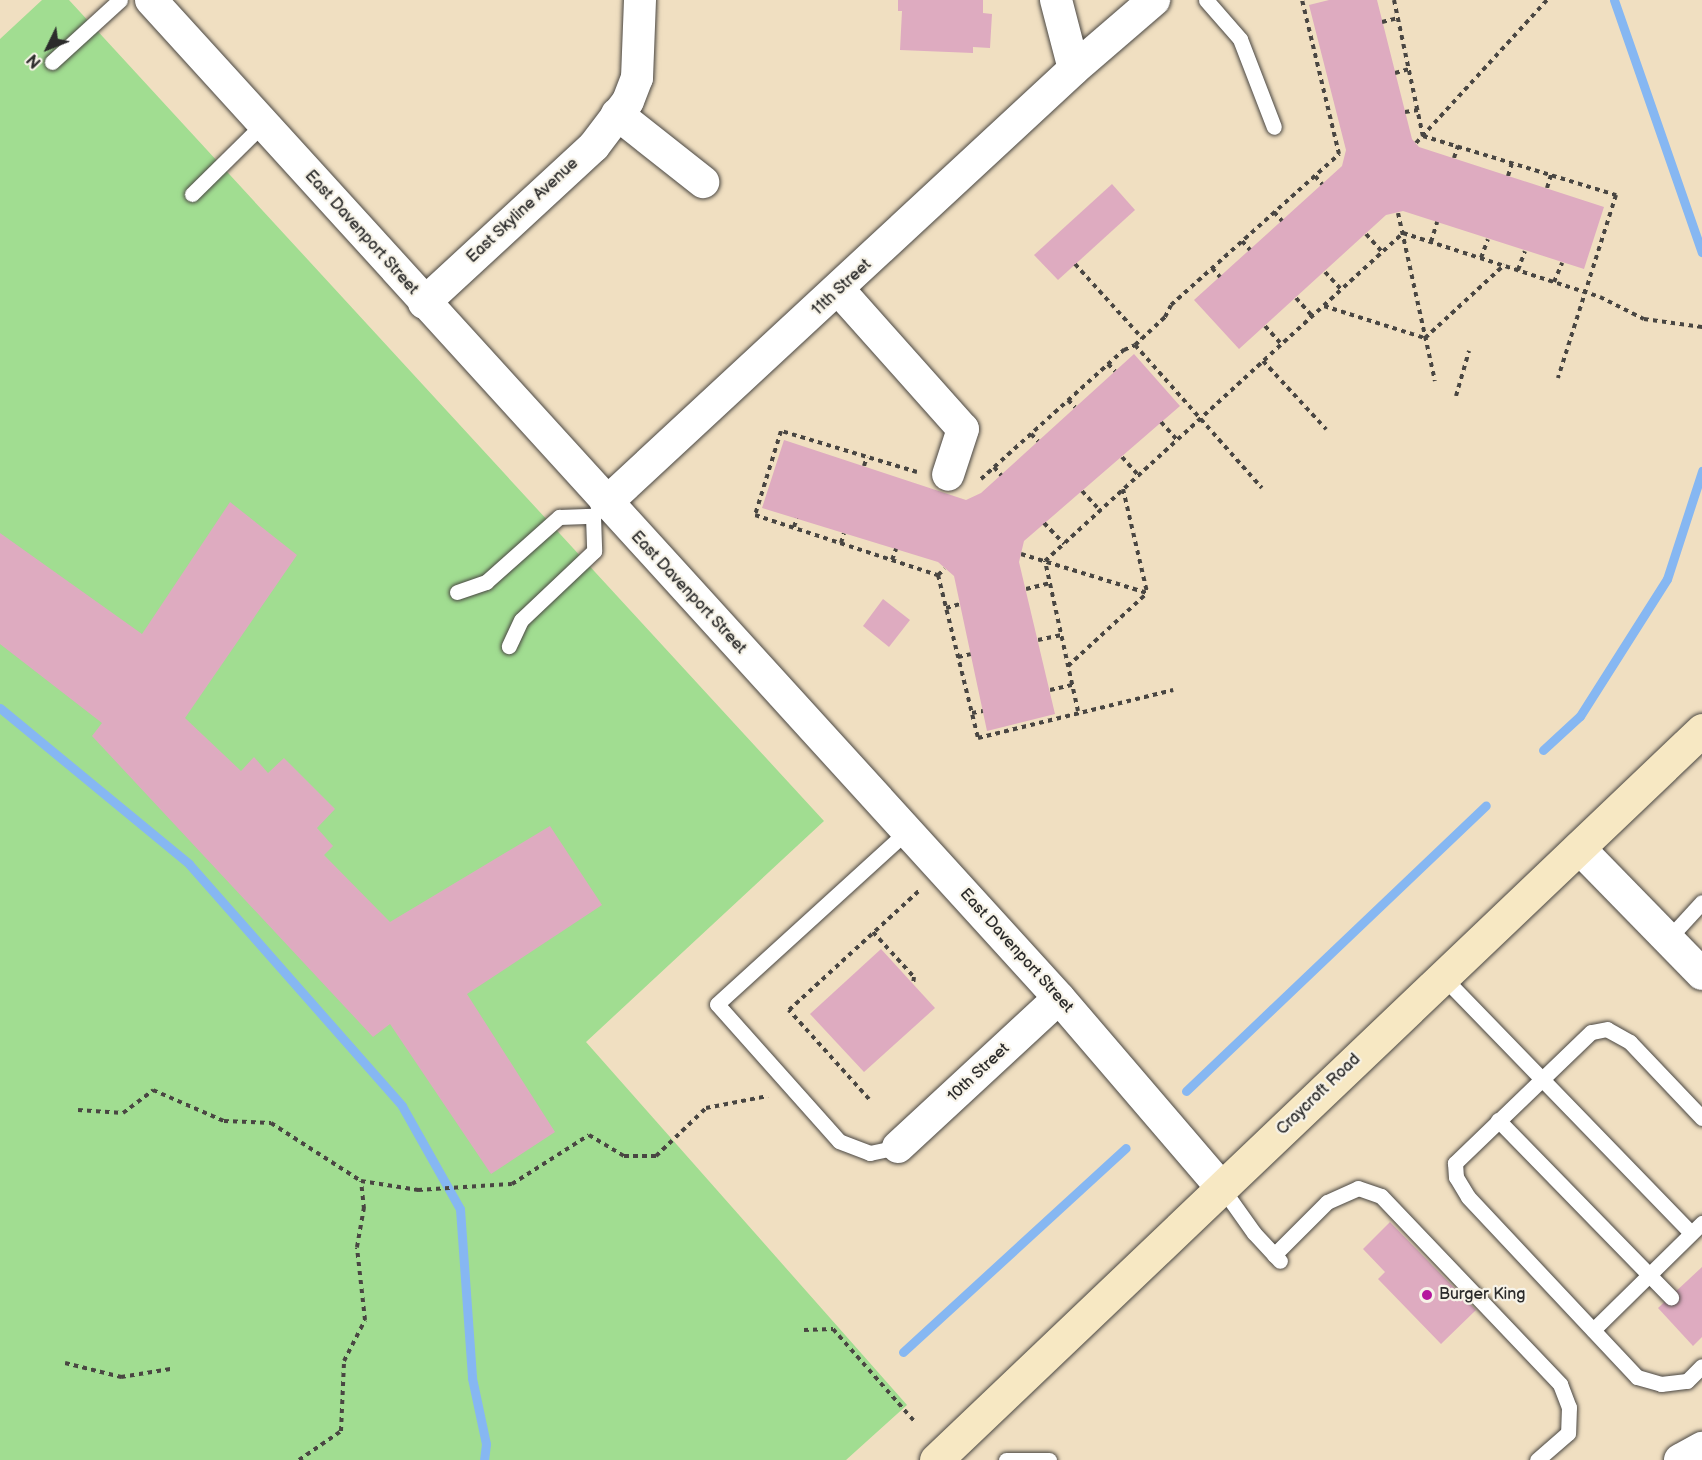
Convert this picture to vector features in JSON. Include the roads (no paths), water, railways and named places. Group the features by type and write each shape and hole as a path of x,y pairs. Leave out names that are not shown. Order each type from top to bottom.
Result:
{"street":[{"name":"East Davenport Street","path":"151,0 424,303 599,509 907,831 1059,998 1222,1188"},
{"name":"East Skyline Avenue","path":"424,303 594,146 628,100 637,78 640,0"},
{"path":"1056,0 1074,69"},
{"name":"11th Street","path":"599,509 839,290 1074,69 1154,0"},
{"path":"617,114 703,182"},
{"path":"839,290 963,429 938,475"},
{"name":"Craycroft Road","path":"936,1460 1702,730"},
{"path":"1579,848 1702,974"},
{"name":"10th Street","path":"898,1147 1059,998"},
{"path":"1680,1460 1702,1448"}],"lane":[{"path":"52,62 120,0"},
{"path":"1206,0 1240,39 1274,128"},
{"path":"192,194 263,124"},
{"path":"457,592 486,582 559,517 599,509 594,551 521,620 509,646"},
{"path":"898,1147 870,1153 839,1141 717,1004 907,831"},
{"path":"1668,939 1702,902"},
{"path":"1443,977 1697,1228 1593,1330"},
{"path":"1702,1118 1630,1042 1607,1029 1591,1032 1541,1076 1455,1163 1456,1177 1468,1197 1637,1377 1661,1384 1687,1381 1702,1366"},
{"path":"1498,1120 1671,1297"},
{"path":"1222,1188 1277,1258 1327,1202 1358,1188 1381,1196 1560,1384 1569,1407 1568,1433 1537,1460"},
{"path":"1006,1460 1049,1460"}],"waterway":[{"path":"1614,0 1702,252"},
{"path":"1543,750 1580,716 1667,579 1702,471"},
{"path":"0,708 189,864 402,1106 460,1209 472,1378 486,1444 484,1460"},
{"path":"1186,1091 1486,805"},
{"path":"903,1352 1126,1148"}],"place":[{"name":"Burger King","path":"1427,1295"}]}
